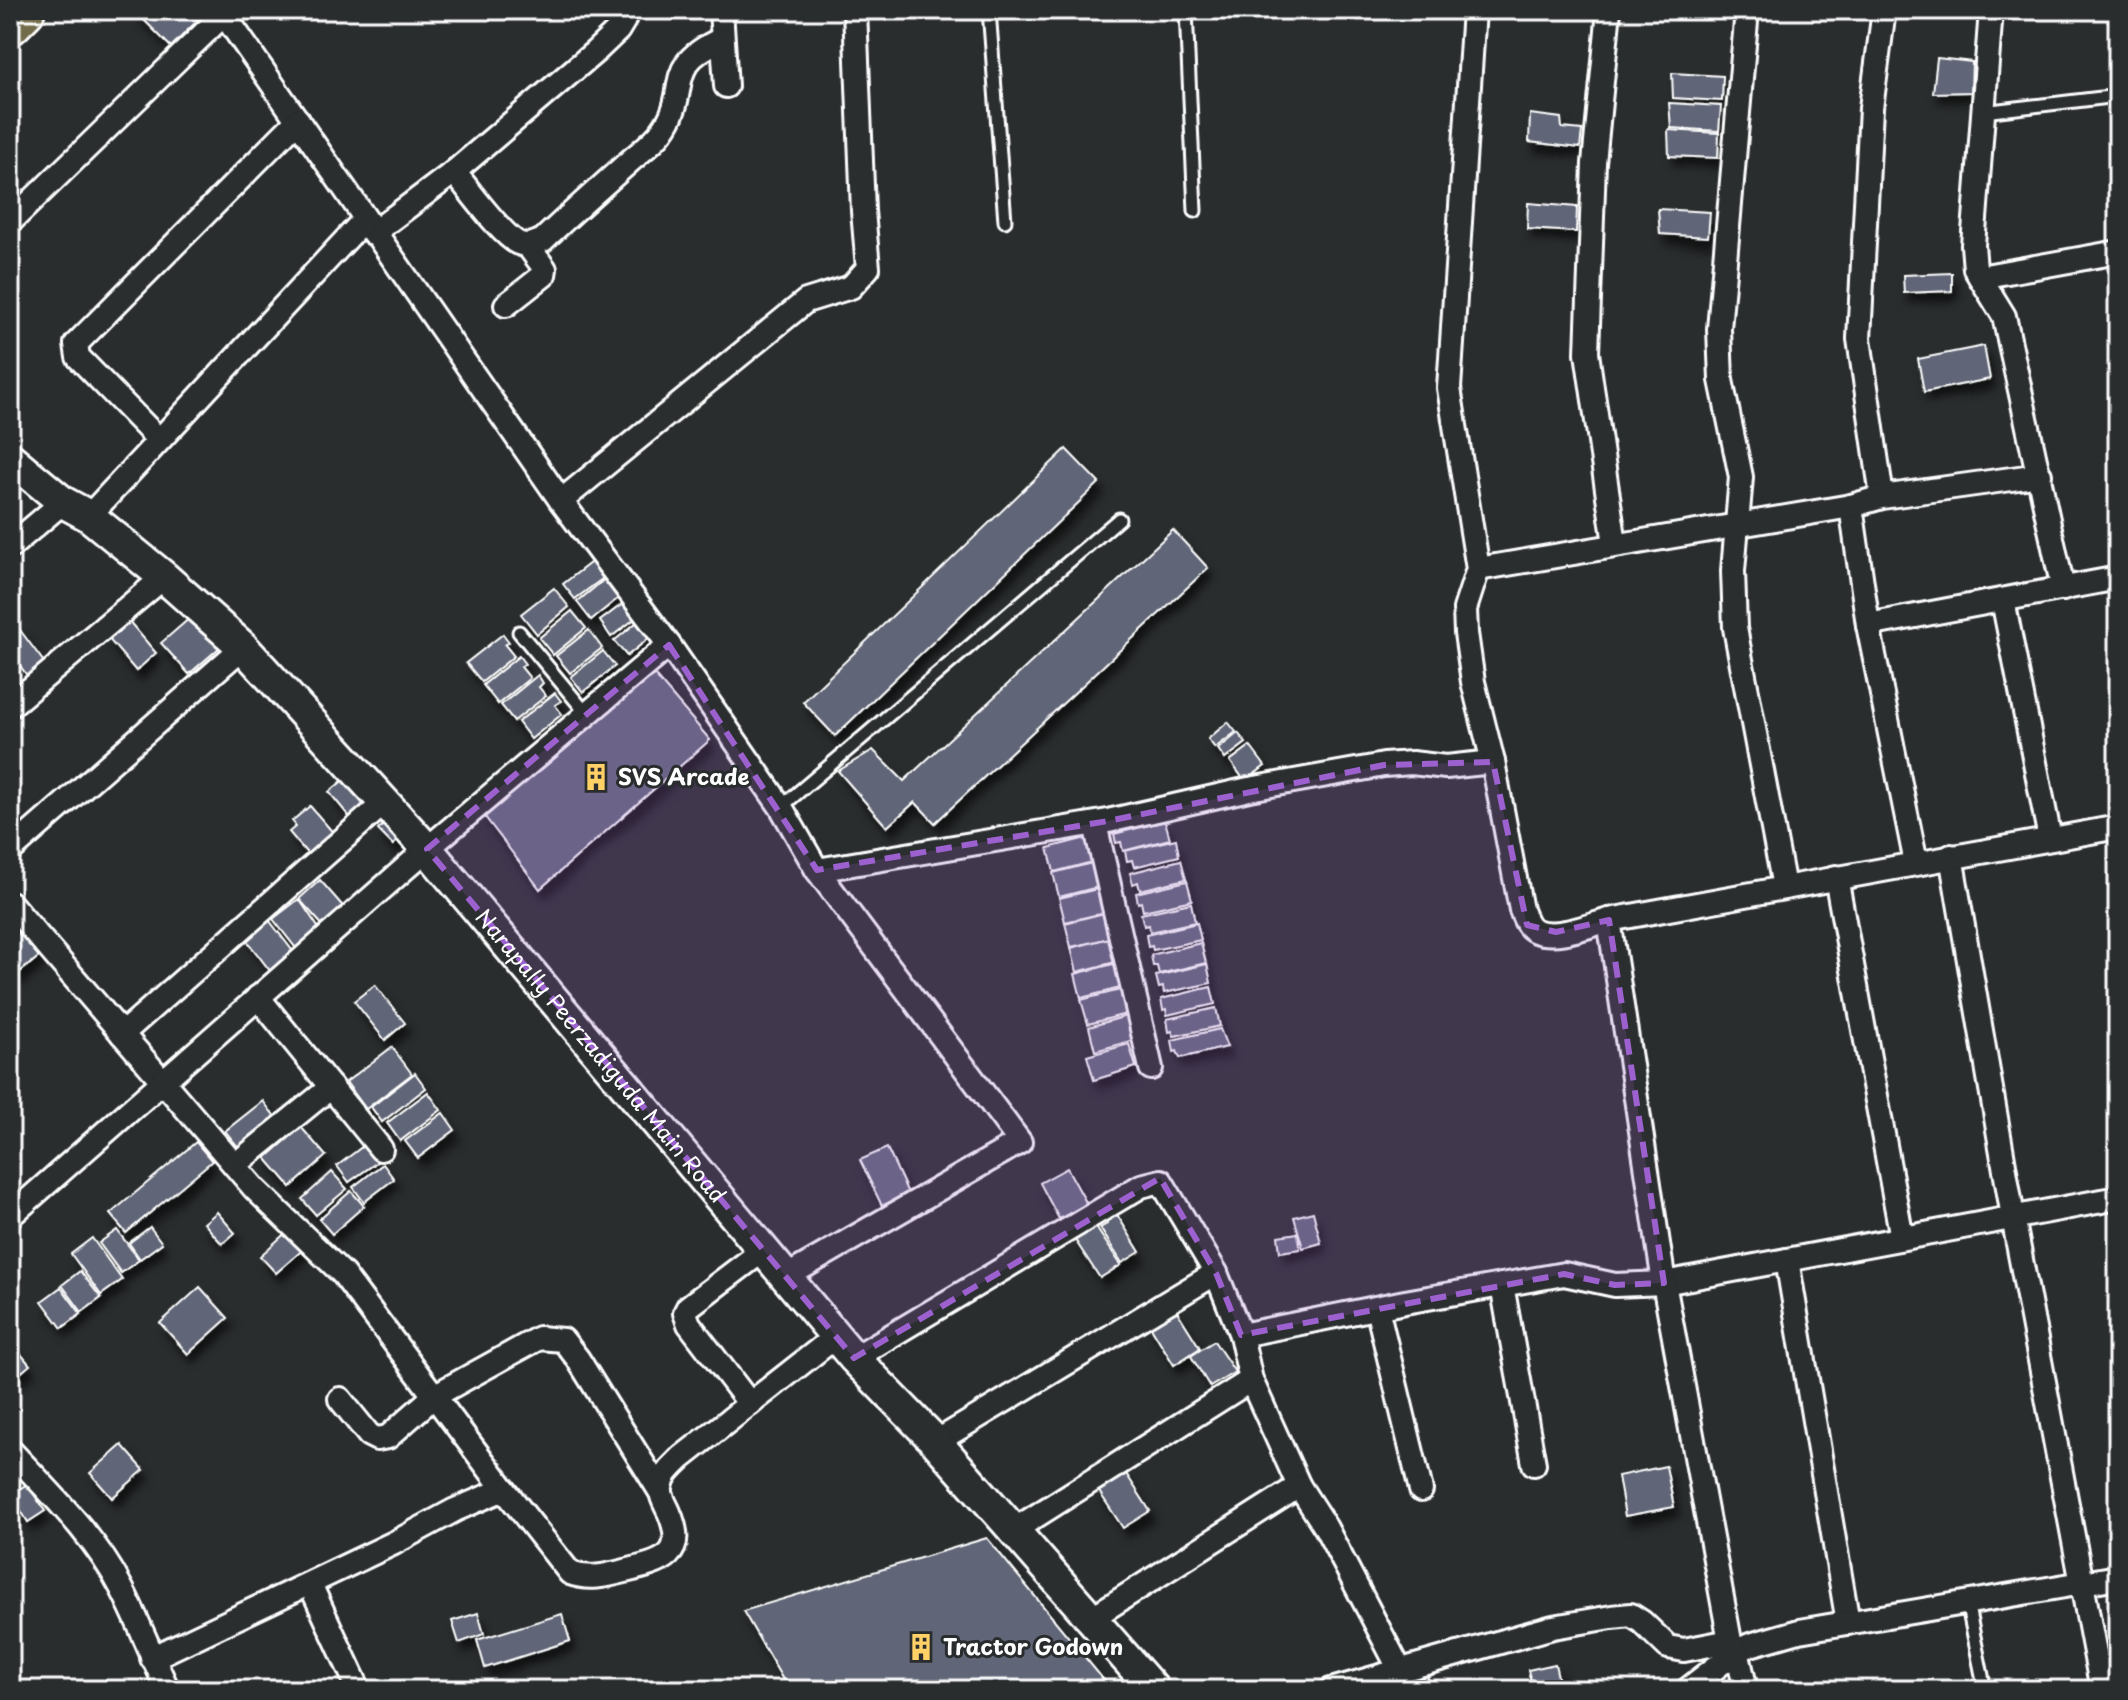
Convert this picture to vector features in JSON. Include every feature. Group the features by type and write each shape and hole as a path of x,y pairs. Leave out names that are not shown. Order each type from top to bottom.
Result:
{"highway":[{"path":"10,24 24,10"}],"street":[{"path":"10,547 76,509 159,440 369,226 454,172 618,30 624,20 622,10"},
{"path":"721,10 726,86"},
{"path":"561,501 806,301 851,287 868,268 855,10"},
{"path":"1474,10 1449,388 1478,569 1465,609 1473,682 1493,762 1521,910 1527,925 1536,931 1556,932 1836,877 2118,827"},
{"path":"1609,10 1594,163 1587,353 1615,544"},
{"path":"1747,10 1719,329 1721,380 1741,477 1733,571 1735,628 1784,887"},
{"path":"1882,497 1859,339 1871,108 1884,10"},
{"path":"1991,10 1973,245 1975,269 2004,316 2063,589"},
{"path":"10,222 222,12 561,501 669,645 781,807 817,870 1020,1142 784,1278"},
{"path":"454,172 517,243 528,246 543,240 662,132 678,95 679,76 684,65 700,48 722,39"},
{"path":"159,440 78,357 76,344 298,120"},
{"path":"506,305 544,275 545,269 528,246"},
{"path":"1980,277 2118,252"},
{"name":"Narapally Peerzadiguda Main Road","path":"10,458 164,577 243,647 427,849 845,1348 936,1442 1154,1690"},
{"path":"1478,569 1851,506 1882,497 2040,475"},
{"path":"1851,506 1868,625 1916,863"},
{"path":"10,706 164,577"},
{"path":"1868,625 2118,578"},
{"path":"2003,600 2050,839"},
{"path":"10,1216 427,849 669,645"},
{"path":"10,851 243,647"},
{"path":"817,870 1095,824 1249,789 1374,766 1412,763 1446,767 1493,762"},
{"path":"122,1034 384,803"},
{"path":"1095,824 1151,1068"},
{"path":"1951,856 2013,1217 2102,1690"},
{"path":"1836,877 1902,1238"},
{"path":"10,903 255,1189 343,1274 434,1396 504,1489 570,1573 585,1579 644,1567 667,1558 676,1546 676,1528 660,1491 563,1340 539,1338 434,1396 388,1437 377,1439 369,1435 340,1399"},
{"path":"1609,920 1664,1283 1733,1646 1746,1690"},
{"path":"258,997 381,1149"},
{"path":"235,1165 331,1087"},
{"path":"660,1491 665,1474 681,1458 750,1404 845,1348 1127,1194 1154,1181 1161,1181 1216,1273 1241,1335 1251,1380 1299,1486 1326,1528 1400,1670"},
{"path":"1241,1335 1564,1274 1615,1285 1664,1283 2118,1198"},
{"path":"750,1404 689,1324 685,1313 688,1307 762,1251"},
{"path":"1787,1260 1848,1623"},
{"path":"936,1442 1216,1273"},
{"path":"1502,1285 1534,1464"},
{"path":"1377,1308 1421,1490"},
{"path":"1014,1530 1251,1380"},
{"path":"10,1450 83,1530 121,1587 168,1690"},
{"path":"1093,1617 1299,1486"},
{"path":"152,1658 504,1489"},
{"path":"1331,1690 1553,1627 1621,1616 1631,1615 1642,1622 1668,1647 1684,1650 1750,1645 1799,1631 2118,1577"},
{"path":"310,1584 359,1690"},
{"path":"1687,1690 1733,1646"}],"lane":[{"path":"989,10 1005,221"},
{"path":"1186,10 1195,211"},
{"path":"1983,112 2118,96"},
{"path":"781,807 1119,519"},
{"path":"519,632 587,714"},
{"path":"1967,1602 1985,1690"}],"highlighted area":[{"path":"669,645 817,870 1108,821 1384,765 1493,762 1527,925 1556,932 1609,920 1664,1283 1615,1285 1564,1274 1241,1335 1216,1273 1160,1178 854,1358 427,849"}],"building":[{"path":"134,10 208,10 171,47"},
{"path":"1937,58 1972,62 1971,92 1933,93"},
{"path":"1672,73 1723,76 1722,101 1673,98"},
{"path":"1669,103 1721,106 1719,131 1671,128"},
{"path":"1530,114 1561,118 1562,128 1582,130 1580,148 1529,142"},
{"path":"1668,130 1719,133 1718,158 1669,156"},
{"path":"1528,203 1577,207 1576,232 1527,229"},
{"path":"1658,209 1710,212 1708,237 1660,234"},
{"path":"1952,273 1952,291 1904,293 1903,275"},
{"path":"1984,346 1990,379 1924,392 1918,359"},
{"path":"1066,449 1099,483 835,736 803,702"},
{"path":"1173,530 1208,568 935,823 915,802 887,827 838,771 873,750 904,781"},
{"path":"594,560 606,576 575,599 563,584"},
{"path":"606,578 621,596 591,620 577,602"},
{"path":"554,588 569,607 537,634 521,614"},
{"path":"629,599 641,614 611,637 600,621"},
{"path":"572,611 586,628 553,655 539,638"},
{"path":"191,617 219,648 189,674 161,643"},
{"path":"642,618 654,634 627,656 614,641"},
{"path":"128,620 156,653 136,671 107,637"},
{"path":"20,630 46,665 29,678 10,652 10,638"},
{"path":"589,630 602,648 570,673 556,656"},
{"path":"503,634 509,642 505,645 514,656 482,682 466,663"},
{"path":"603,651 615,666 583,692 571,677"},
{"path":"519,656 525,664 521,667 530,678 498,704 483,685"},
{"name":"SVS Arcade","path":"650,670 710,740 540,889 482,813"},
{"path":"538,675 543,683 539,687 546,696 514,721 501,705"},
{"path":"555,693 561,701 555,705 562,714 531,739 518,722"},
{"path":"1228,722 1236,732 1215,748 1208,739"},
{"path":"1238,733 1246,743 1225,759 1218,749"},
{"path":"1250,746 1265,766 1245,781 1230,761"},
{"path":"346,778 370,805 352,820 329,792"},
{"path":"310,806 336,836 311,858 289,832 296,826 292,821"},
{"path":"391,817 406,832 393,845 378,830"},
{"path":"1165,821 1170,839 1123,851 1121,842 1116,843 1114,834"},
{"path":"1090,837 1096,861 1054,872 1048,848"},
{"path":"1176,839 1179,856 1134,867 1132,860 1127,861 1125,851"},
{"path":"1181,860 1186,879 1140,890 1138,882 1133,884 1130,873"},
{"path":"1096,862 1102,886 1059,897 1053,873"},
{"path":"320,880 347,911 326,929 299,899"},
{"path":"1187,881 1192,900 1143,911 1141,902 1138,903 1136,893"},
{"path":"1102,888 1108,912 1065,922 1059,898"},
{"path":"299,899 322,933 299,952 273,919"},
{"path":"1191,903 1195,922 1150,932 1149,925 1144,926 1141,914"},
{"path":"1108,912 1114,937 1071,947 1065,923"},
{"path":"269,920 295,954 271,972 245,938"},
{"path":"1197,923 1201,940 1153,950 1152,946 1148,947 1146,935"},
{"path":"20,930 41,955 15,976 10,970 10,938"},
{"path":"1113,937 1119,961 1077,972 1071,948"},
{"path":"1201,943 1206,963 1159,974 1157,966 1153,966 1151,955"},
{"path":"1117,963 1124,987 1081,998 1075,974"},
{"path":"1207,964 1211,983 1164,993 1163,987 1159,988 1156,976"},
{"path":"375,985 405,1023 385,1040 354,1001"},
{"path":"1211,987 1215,1004 1167,1015 1166,1009 1163,1010 1161,999"},
{"path":"1124,989 1130,1013 1088,1024 1081,1000"},
{"path":"1216,1008 1220,1026 1174,1036 1172,1031 1169,1032 1167,1019"},
{"path":"1130,1015 1138,1039 1095,1051 1089,1027"},
{"path":"1220,1029 1227,1047 1180,1058 1177,1051 1174,1052 1172,1040"},
{"path":"1129,1044 1136,1067 1094,1080 1087,1056"},
{"path":"392,1047 412,1074 366,1109 346,1082"},
{"path":"415,1073 426,1088 382,1122 371,1107"},
{"path":"428,1092 441,1110 400,1141 387,1123"},
{"path":"263,1101 276,1118 239,1148 225,1131"},
{"path":"443,1113 455,1130 418,1158 405,1141"},
{"path":"301,1127 326,1156 291,1187 266,1158"},
{"path":"196,1142 212,1161 126,1233 110,1214"},
{"path":"367,1143 380,1160 349,1182 337,1166"},
{"path":"887,1148 908,1193 882,1206 860,1160"},
{"path":"383,1164 394,1179 364,1202 353,1187"},
{"path":"1067,1168 1087,1204 1059,1219 1040,1183"},
{"path":"332,1172 347,1189 316,1215 302,1199"},
{"path":"351,1191 364,1206 332,1234 319,1219"},
{"path":"217,1212 235,1233 222,1244 204,1223"},
{"path":"1313,1212 1321,1243 1303,1248 1294,1217"},
{"path":"1116,1213 1140,1252 1122,1263 1100,1228 1107,1224 1105,1219"},
{"path":"1095,1226 1121,1265 1100,1278 1075,1240"},
{"path":"150,1227 162,1243 140,1259 129,1243"},
{"path":"290,1229 306,1247 276,1273 260,1256"},
{"path":"117,1230 139,1260 121,1273 99,1243"},
{"path":"1298,1233 1300,1249 1280,1252 1278,1236"},
{"path":"92,1238 122,1280 101,1295 71,1254"},
{"path":"80,1271 101,1298 82,1312 62,1285"},
{"path":"61,1287 81,1314 62,1328 42,1301"},
{"path":"200,1287 228,1318 188,1354 160,1323"},
{"path":"1175,1308 1200,1348 1174,1365 1149,1324"},
{"path":"10,1341 30,1365 10,1382"},
{"path":"1214,1341 1235,1372 1210,1387 1191,1356"},
{"path":"122,1445 144,1470 112,1498 90,1473"},
{"path":"1666,1466 1674,1507 1625,1516 1618,1476"},
{"path":"1125,1472 1150,1511 1123,1528 1098,1490"},
{"path":"27,1484 45,1511 28,1522 11,1495"},
{"name":"Tractor Godown","path":"987,1538 1107,1684 1086,1690 789,1690 743,1611"},
{"path":"478,1613 484,1634 459,1643 452,1621"},
{"path":"562,1614 570,1641 485,1668 477,1640"},
{"path":"1555,1664 1561,1690 1533,1690 1528,1670"},
{"path":"1425,1669 1432,1690 1401,1690 1398,1678"}],"place":[{"name":"SVS Arcade","path":"596,777"},
{"name":"Tractor Godown","path":"921,1647"}]}
